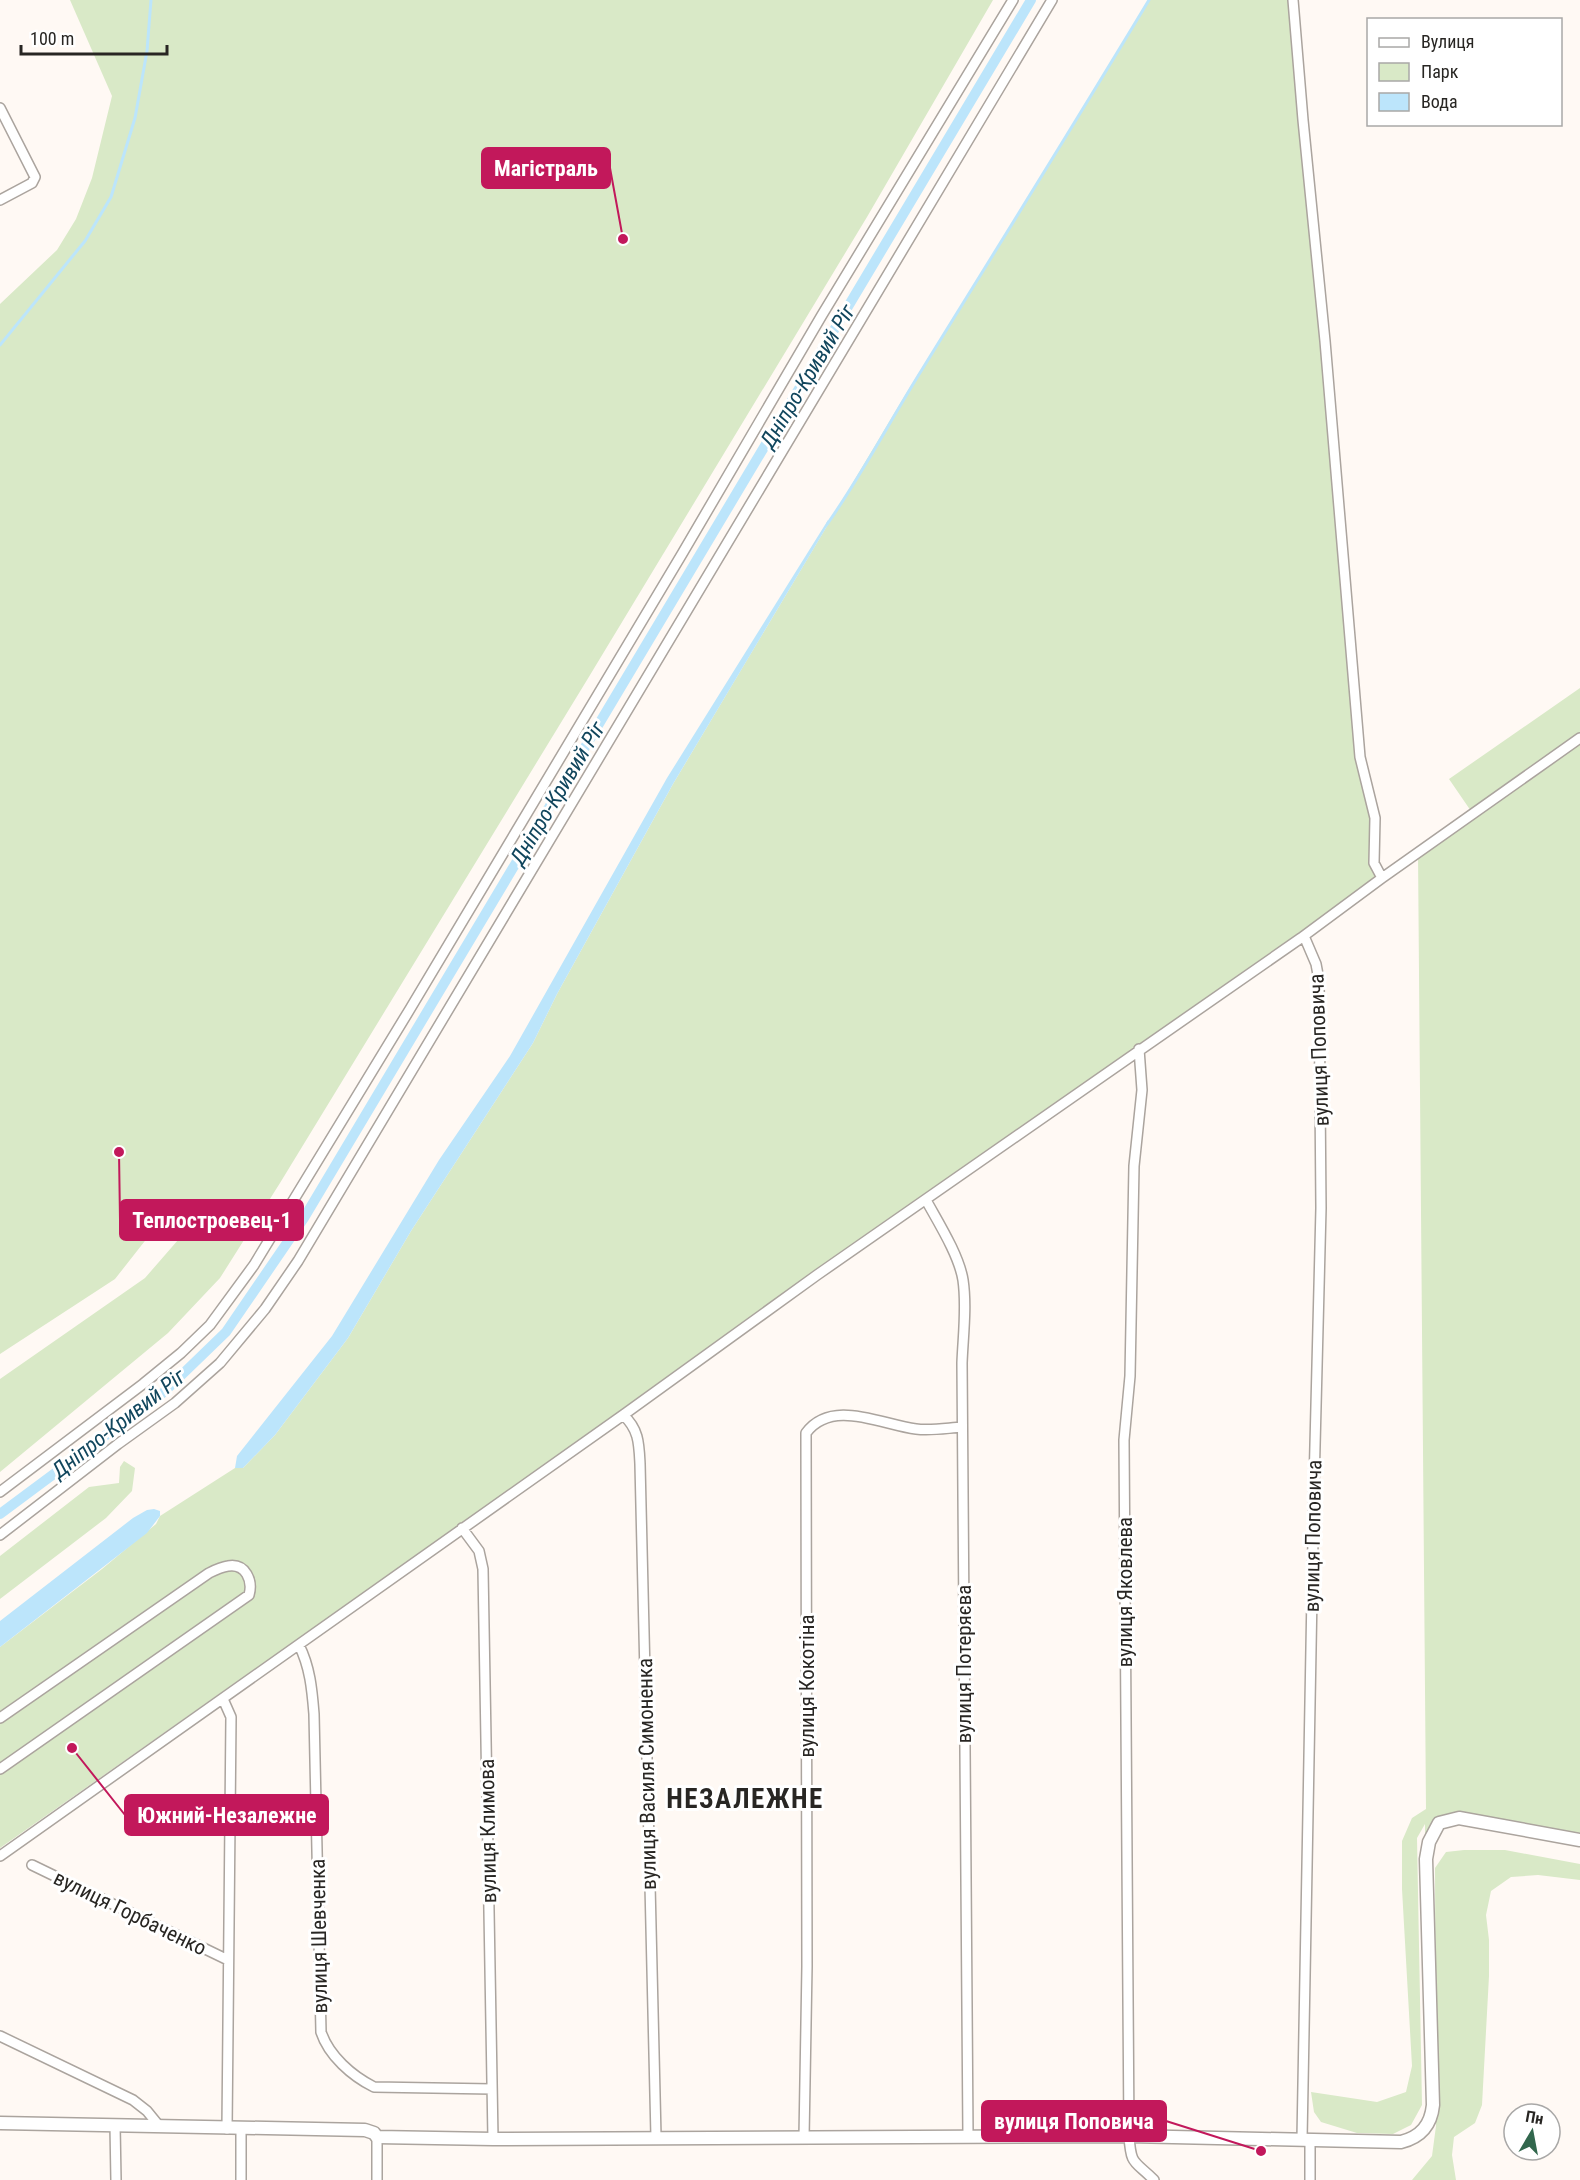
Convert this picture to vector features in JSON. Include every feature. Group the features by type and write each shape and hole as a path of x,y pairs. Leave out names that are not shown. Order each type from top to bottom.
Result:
{"street":[{"path":"0,1492 181,1353 210,1325 254,1265 1013,0"},
{"path":"0,1536 118,1444 175,1403 220,1363 265,1309 285,1280 1052,0"},
{"path":"1293,0 1360,757 1375,818 1374,863 1382,878"},
{"path":"0,108 35,177 32,183 0,200"},
{"path":"0,1856 1139,1049 1304,936 1580,738"},
{"name":"вулиця Поповича","path":"1304,936 1316,964 1319,980 1321,1208 1314,1485 1306,2139 1310,2180"},
{"name":"вулиця Яковлева","path":"1139,1049 1142,1090 1134,1167 1130,1376 1124,1440 1129,2136 1130,2156 1138,2167 1154,2180"},
{"name":"вулиця Потеряєва","path":"926,1200 946,1238 962,1277 964,1298 962,1427 968,2136"},
{"name":"вулиця Василя Симоненка","path":"623,1415 632,1423 637,1432 640,1464 656,2138"},
{"name":"вулиця Кокотіна","path":"804,2138 807,1966 806,1433 812,1425 822,1420 848,1416 915,1429 962,1427"},
{"name":"вулиця Климова","path":"462,1528 478,1551 483,1569 493,2139"},
{"path":"0,1718 209,1573 229,1565 237,1566 250,1578 249,1596 0,1769"},
{"name":"вулиця Шевченка","path":"299,1645 311,1677 314,1714 321,2032 325,2043 332,2053 361,2080 374,2087 492,2089"},
{"path":"223,1699 231,1717 227,2128"},
{"path":"377,2137 493,2139 1129,2136 1401,2142 1420,2133 1430,2121 1434,2089 1426,1859 1429,1842 1439,1823 1459,1818 1471,1819 1580,1840"},
{"name":"вулиця Горбаченко","path":"32,1865 228,1960"},
{"path":"0,2036 133,2100 147,2111 160,2127"},
{"path":"0,2123 365,2130 374,2133 377,2137 377,2180"},
{"path":"115,2125 116,2180"},
{"path":"241,2128 241,2180"}],"green space":[{"path":"70,0 993,0 867,217 587,680 220,1278 168,1333 0,1472 0,1379 145,1278 198,1217 170,1209 115,1279 0,1354 0,304 57,250 76,219 92,178 112,96"},
{"path":"1149,0 1293,0 1360,757 1375,818 1373,850 1382,878 350,1607 319,1624 0,1848 0,1647 102,1569 156,1524 160,1516 235,1468 243,1468 275,1435 348,1338 411,1231 533,1043 557,994 673,784 907,392"},
{"path":"1580,688 1580,1840 1471,1819 1439,1823 1425,1864 1425,1824 1417,1838 1422,2105 1411,2125 1393,2134 1357,2133 1321,2122 1314,2112 1311,2092 1377,2102 1406,2092 1412,2066 1402,1889 1402,1841 1412,1818 1426,1809 1418,853 1473,814 1449,779"},
{"path":"124,1461 135,1468 132,1491 106,1518 0,1599 0,1556 89,1487 119,1483 120,1467"},
{"path":"1505,1850 1580,1864 1580,1880 1538,1875 1511,1877 1491,1891 1486,1915 1489,1976 1482,2105 1475,2123 1454,2137 1452,2155 1456,2180 1412,2180 1432,2156 1436,2126 1435,1868 1446,1852"}],"water":[{"path":"828,520 829,524 673,784 557,994 533,1043 411,1231 348,1338 275,1435 243,1468 235,1468 237,1456 332,1336 439,1160 510,1056 667,778"},
{"path":"147,1510 160,1511 160,1516 147,1533 0,1647 0,1621 133,1518"}],"waterway":[{"path":"0,345 85,241 111,197 135,118 147,51 151,0"},
{"name":"Дніпро-Кривий Ріг","path":"0,1514 164,1392 226,1332 304,1218 1031,0"},
{"path":"828,523 1149,0"}],"place":[{"name":"Магістраль","path":"623,239"},
{"name":"Теплостроевец-1","path":"119,1152"},
{"name":"Южний-Незалежне","path":"72,1748"},
{"name":"вулиця Поповича","path":"1261,2151"}],"district":[{"name":"НЕЗАЛЕЖНЕ","path":"745,1799"}]}
